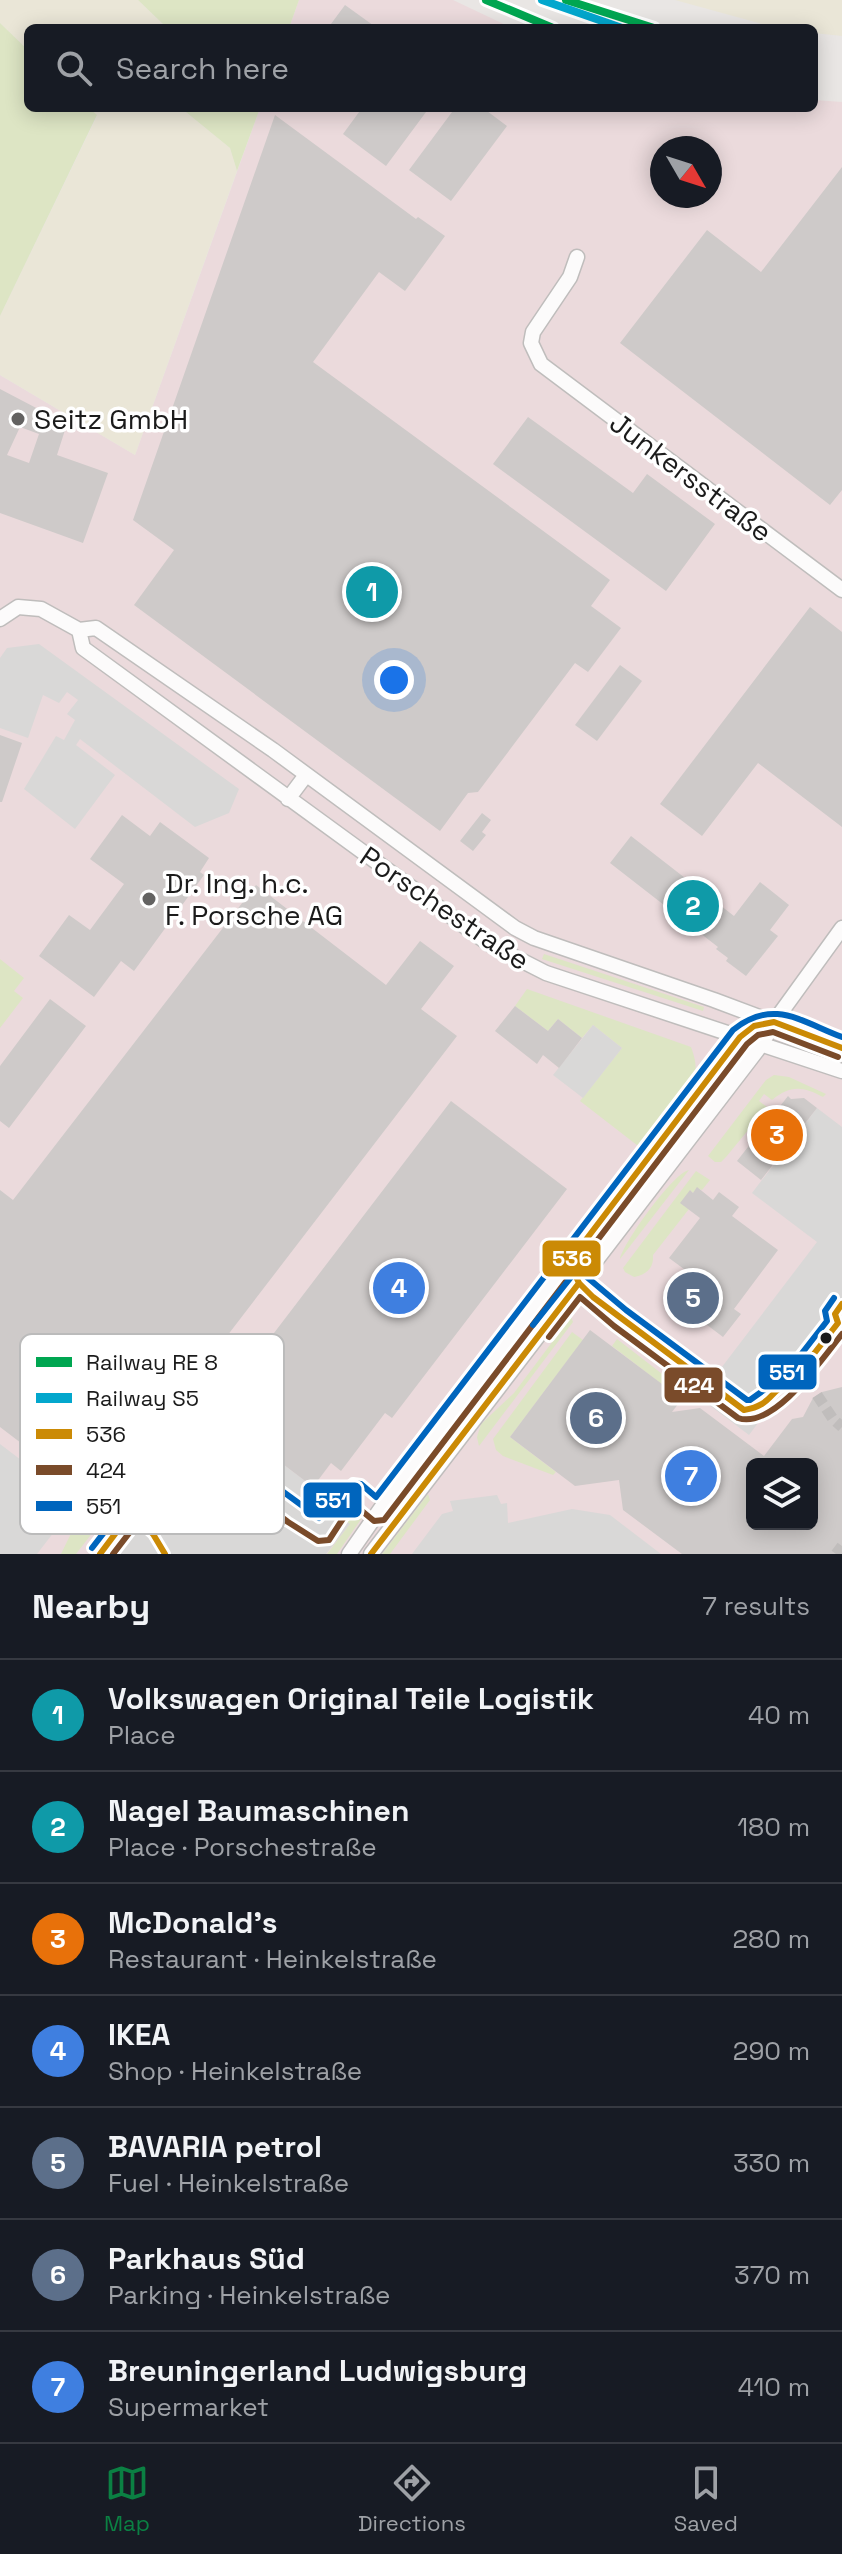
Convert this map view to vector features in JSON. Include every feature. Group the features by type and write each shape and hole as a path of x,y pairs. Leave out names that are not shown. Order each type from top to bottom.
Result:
{"street":[{"name":"Junkersstraße","path":"577,257 570,277 533,332 531,343 541,364 842,590"},
{"path":"0,619 18,607 41,609 79,630"},
{"name":"Porschestraße","path":"842,1048 534,938 515,928 306,775 96,628 79,630 83,648 459,925 517,960 546,973 842,1071"},
{"path":"288,799 306,775"},
{"path":"371,1554 762,1044 774,1022 842,928"},
{"path":"349,1554 740,1037 754,1026 774,1022"},
{"path":"378,1512 393,1524"}],"shaded area":[{"path":"0,0 138,0 163,24 24,24 24,46 0,23"},
{"path":"299,0 453,0 504,24 290,24"},
{"path":"675,0 842,0 842,36 818,33 818,24 762,24"},
{"path":"818,100 842,102 842,1554 0,1554 0,375 135,455 259,112 818,112"},
{"path":"93,112 186,112 230,148 237,171 135,455 0,375 0,316 97,116"},
{"path":"39,644 239,789 229,813 195,827 80,739 76,745 115,775 75,829 24,789 56,736 64,740 75,720 67,714 78,700 67,692 59,703 43,695 28,738 0,728 0,658 7,648"},
{"path":"593,1025 622,1048 583,1098 553,1075"},
{"path":"817,1108 842,1127 842,1311 749,1435 704,1401 712,1380 817,1242 752,1193"},
{"path":"632,1335 678,1369 679,1382 633,1346"},
{"path":"0,1444 20,1459 20,1534 52,1534 37,1554 0,1554"},
{"path":"284,1465 313,1487 316,1501 350,1524 326,1554 116,1554 131,1534 284,1534"},
{"path":"497,1495 501,1504 507,1503 508,1523 572,1509 610,1515 661,1554 412,1554 442,1514 453,1511 450,1501"}],"green space":[{"path":"138,0 299,0 290,24 163,24"},
{"path":"0,23 24,46 24,112 94,112 97,115 0,316"},
{"path":"186,112 259,112 237,171 230,148"},
{"path":"544,954 704,1007 703,1011 542,959"},
{"path":"0,959 24,978 14,991 23,998 0,1028"},
{"path":"527,989 691,1047 695,1063 693,1080 642,1149 580,1101 622,1048 593,1025 582,1038 558,1019 548,1031 515,1006"},
{"path":"730,1063 735,1065 592,1252 589,1250"},
{"path":"774,1075 789,1077 826,1094 823,1097 797,1089 772,1100 764,1094 759,1101 767,1107 726,1157 721,1162 715,1162 708,1156 766,1080"},
{"path":"689,1170 620,1259 650,1209 672,1182"},
{"path":"696,1171 710,1180 702,1190 697,1188 693,1193 690,1190 689,1209 653,1255 651,1267 646,1273 634,1277 625,1272 623,1268"},
{"path":"571,1317 573,1322 479,1446 477,1437 481,1424 514,1393"},
{"path":"572,1332 583,1340 510,1437 556,1472 553,1475 503,1456 496,1450 493,1439"},
{"path":"617,1339 679,1387 668,1389 612,1346"},
{"path":"428,1494 430,1500 390,1554 382,1554"},
{"path":"354,1507 365,1512 364,1515 337,1554 327,1554 349,1525 343,1514"},
{"path":"71,1534 92,1534 76,1554 61,1554"}],"building":[{"path":"345,5 371,24 331,24"},
{"path":"359,112 426,112 386,166 343,134"},
{"path":"452,112 488,112 507,126 451,201 409,170"},
{"path":"275,115 416,219 418,217 445,236 405,291 379,272 313,362 610,580 591,606 621,628 588,672 575,663 478,792 468,793 440,831 134,605 174,550 133,520"},
{"path":"842,167 842,490 830,505 620,343 707,230 761,272"},
{"path":"0,389 42,411 40,413 65,430 57,455 108,473 83,543 0,513","holes":["20,427 39,434 29,463 7,455"]},
{"path":"528,417 633,493 647,474 715,524 666,591 493,464"},
{"path":"810,607 842,632 842,827 758,763 702,836 660,804"},
{"path":"620,665 642,681 597,741 575,725"},
{"path":"0,735 22,743 2,802 0,802"},
{"path":"482,813 491,820 482,832 486,835 473,851 460,841"},
{"name":"Dr. Ing. h.c. F. Porsche AG","path":"122,815 150,836 160,822 209,858 200,872 204,875 134,971 121,961 94,997 39,956 69,915 90,930 124,884 90,859"},
{"path":"631,836 734,916 760,882 789,905 770,930 778,936 746,976 726,961 728,958 716,949 718,947 610,863"},
{"path":"256,885 386,985 420,941 454,966 421,1009 457,1036 229,1334 20,1334 20,1442 0,1427 0,1190 13,1200"},
{"path":"50,999 86,1026 9,1128 0,1121 0,1066"},
{"path":"515,1006 548,1031 558,1019 582,1038 559,1068 543,1055 537,1064 495,1031"},
{"path":"788,1096 791,1099 804,1098 817,1108 761,1180 737,1161"},
{"path":"451,1101 567,1189 392,1418 385,1413 341,1471 331,1463 313,1487 284,1465 284,1334 273,1334"},
{"path":"697,1187 713,1200 719,1192 739,1207 732,1216 778,1250 734,1309 741,1314 723,1337 678,1303 696,1278 669,1258 700,1218 680,1203 690,1190 693,1193"},
{"path":"590,1330 682,1399 672,1412 700,1408 764,1456 792,1419 803,1417 813,1398 822,1392 842,1387 842,1554 682,1554 623,1510 619,1480 575,1486 510,1437"}],"tunnel":[{"path":"817,1395 842,1427"},
{"path":"836,1554 842,1546"}],"transit line":[{"path":"486,0 543,24"},
{"path":"566,0 641,24"},
{"name":"551","path":"284,1492 319,1518 329,1503 353,1483 361,1484 376,1497 733,1030 747,1020 774,1014 800,1019 842,1037"},
{"name":"536","path":"842,1048 774,1022 754,1026 740,1037 569,1262 579,1283 593,1297 744,1410 761,1405 778,1389 791,1383 838,1323 835,1314 842,1304"},
{"name":"424","path":"284,1519 318,1541 329,1540 344,1517 356,1506 374,1521 384,1520 747,1044 758,1035 773,1032 838,1057"},
{"name":"551","path":"533,1325 572,1276 582,1273 626,1310 750,1400 785,1375 827,1321 825,1311 834,1298"},
{"name":"536","path":"371,1554 579,1283"},
{"name":"424","path":"549,1337 580,1297 738,1418 752,1419 767,1413 796,1390 842,1334"},
{"name":"551","path":"92,1548 103,1534"},
{"name":"536","path":"100,1554 115,1534"},
{"name":"424","path":"113,1554 128,1534"},
{"name":"536","path":"153,1534 165,1554"}],"rail line":[{"name":"S5","path":"542,0 611,24"}],"place":[{"name":"Seitz GmbH","path":"18,419"},
{"name":"Volkswagen Original Teile Logistik","path":"372,592"},
{"name":"Dr. Ing. h.c. F. Porsche AG","path":"149,899"},
{"name":"Nagel Baumaschinen","path":"693,906"},
{"name":"McDonald's","path":"777,1135"},
{"name":"IKEA","path":"399,1288"},
{"name":"BAVARIA petrol","path":"693,1298"},
{"name":"Parkhaus Süd","path":"596,1418"},
{"name":"Breuningerland Ludwigsburg","path":"691,1476"}]}
